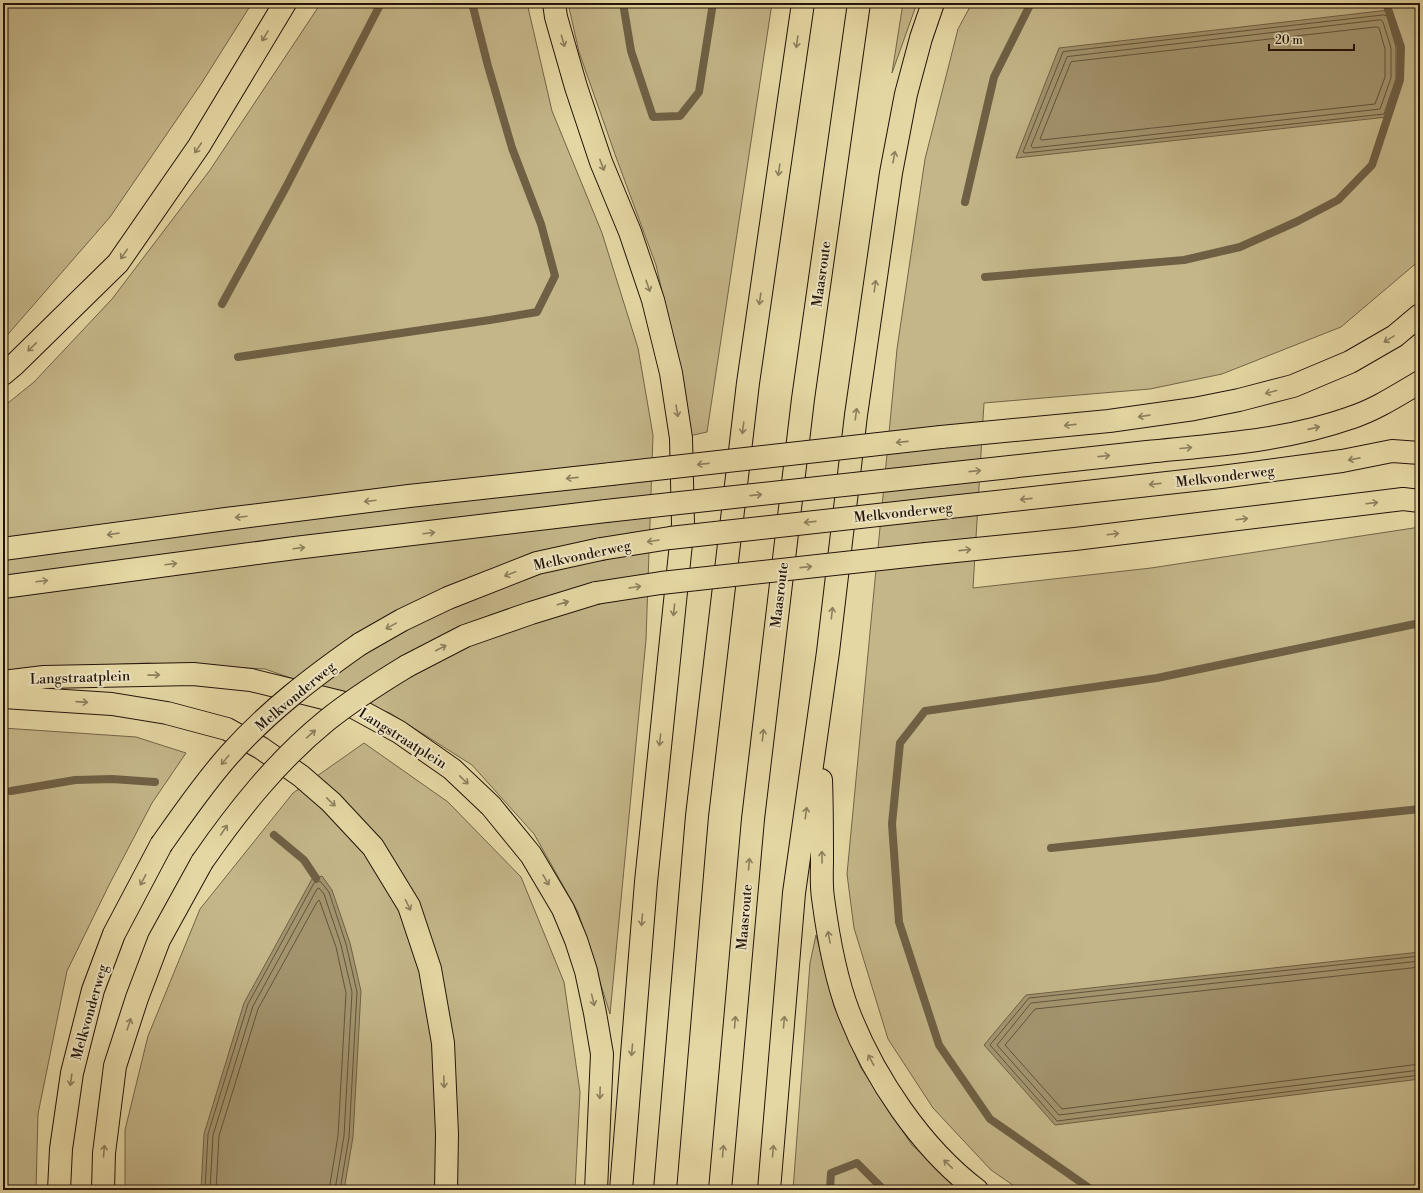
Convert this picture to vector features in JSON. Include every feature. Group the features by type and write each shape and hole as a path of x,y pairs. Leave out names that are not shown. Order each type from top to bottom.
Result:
{"main road":[{"path":"3,374 118,263 199,146 285,3"},
{"path":"554,3 556,16 576,87 601,162 630,232 653,300 671,373 681,438 683,524 646,882 621,1190"},
{"path":"665,1190 701,784 748,383 803,3"},
{"name":"Maasroute","path":"720,1190 754,803 803,398 859,3"},
{"path":"769,1190 794,893 828,652 856,416 891,173 906,94 921,38 933,3"},
{"path":"3,549 402,497 1109,421 1194,409 1239,400 1293,386 1350,362 1395,336 1420,315"},
{"path":"3,586 295,548 606,511 1147,452 1236,444 1316,428 1351,418 1387,401 1420,382"},
{"name":"Melkvonderweg","path":"59,1190 61,1149 72,1073 93,990 114,934 162,845 193,799 229,755 269,714 312,677 360,644 402,620 448,598 537,563 602,549 670,538 1221,477 1342,461 1392,451 1420,437"},
{"name":"Melkvonderweg","path":"1392,451 1420,453"},
{"path":"103,1190 104,1152 115,1066 137,998 159,940 202,862 228,824 253,793 290,752 326,721 364,693 407,666 465,636 531,613 596,593 661,583 1075,539 1414,498"},
{"path":"828,652 821,779 822,896 836,973 849,1012 865,1048 881,1078 900,1107 929,1146 976,1190"},
{"name":"Langstraatplein","path":"3,682 44,677 193,674 251,680 348,704 399,732 452,768 491,806 531,855 563,909 576,940 586,971 596,1013 602,1054 596,1190"},
{"path":"3,697 112,704 167,713 227,729 261,748 301,776 332,802 373,847 409,906 430,969 443,1043 447,1134 446,1190"}],"shaded area":[{"path":"3,3 252,3 201,84 110,217 3,340"},
{"path":"321,3 527,3 552,111 602,233 638,348 653,435 646,640 610,1014 578,912 534,834 472,765 390,713 265,669 147,663 3,670 3,407 34,382 112,299 210,170"},
{"path":"568,3 772,3 707,432 689,436 680,371 656,265 579,52"},
{"path":"903,3 917,3 892,73"},
{"path":"972,3 1420,3 1420,260 1341,327 1222,374 1150,389 984,403 973,588 1151,568 1420,527 1420,1190 1020,1190 991,1170 933,1108 888,1039 854,928 847,874 897,349 925,159 958,29"},
{"path":"3,728 136,737 186,753 152,803 110,883 67,971 38,1114 36,1190 3,1190"},
{"path":"364,743 448,802 521,877 564,982 580,1092 575,1190 125,1190 125,1130 148,1036 200,909 293,793"},
{"path":"816,935 834,1006 861,1068 912,1145 963,1190 793,1190 810,963"}],"water":[{"path":"1389,10 1401,47 1400,80 1387,117 1016,158 1059,48"},
{"path":"322,876 332,890 350,943 361,991 353,1137 344,1190 201,1190 204,1134 244,1003 312,879"},
{"path":"1420,952 1420,1079 1055,1125 984,1045 1026,995"}],"waterway":[{"path":"222,304 286,187 381,3"},
{"path":"238,357 537,312 555,276 541,224 512,148 488,66 472,3"},
{"path":"623,3 631,51 653,117 680,116 699,92 713,3"},
{"path":"965,202 994,77 1031,3"},
{"path":"985,277 1184,260 1240,247 1298,221 1338,200 1372,165 1400,80 1401,47 1386,3"},
{"path":"1092,1190 990,1119 939,1045 899,922 892,824 900,743 925,711 1157,678 1420,623"},
{"path":"11,791 75,780 112,779 155,782"},
{"path":"1051,848 1420,809"},
{"path":"274,835 304,860 316,878"},
{"path":"830,1190 831,1173 857,1163 884,1190"}]}
